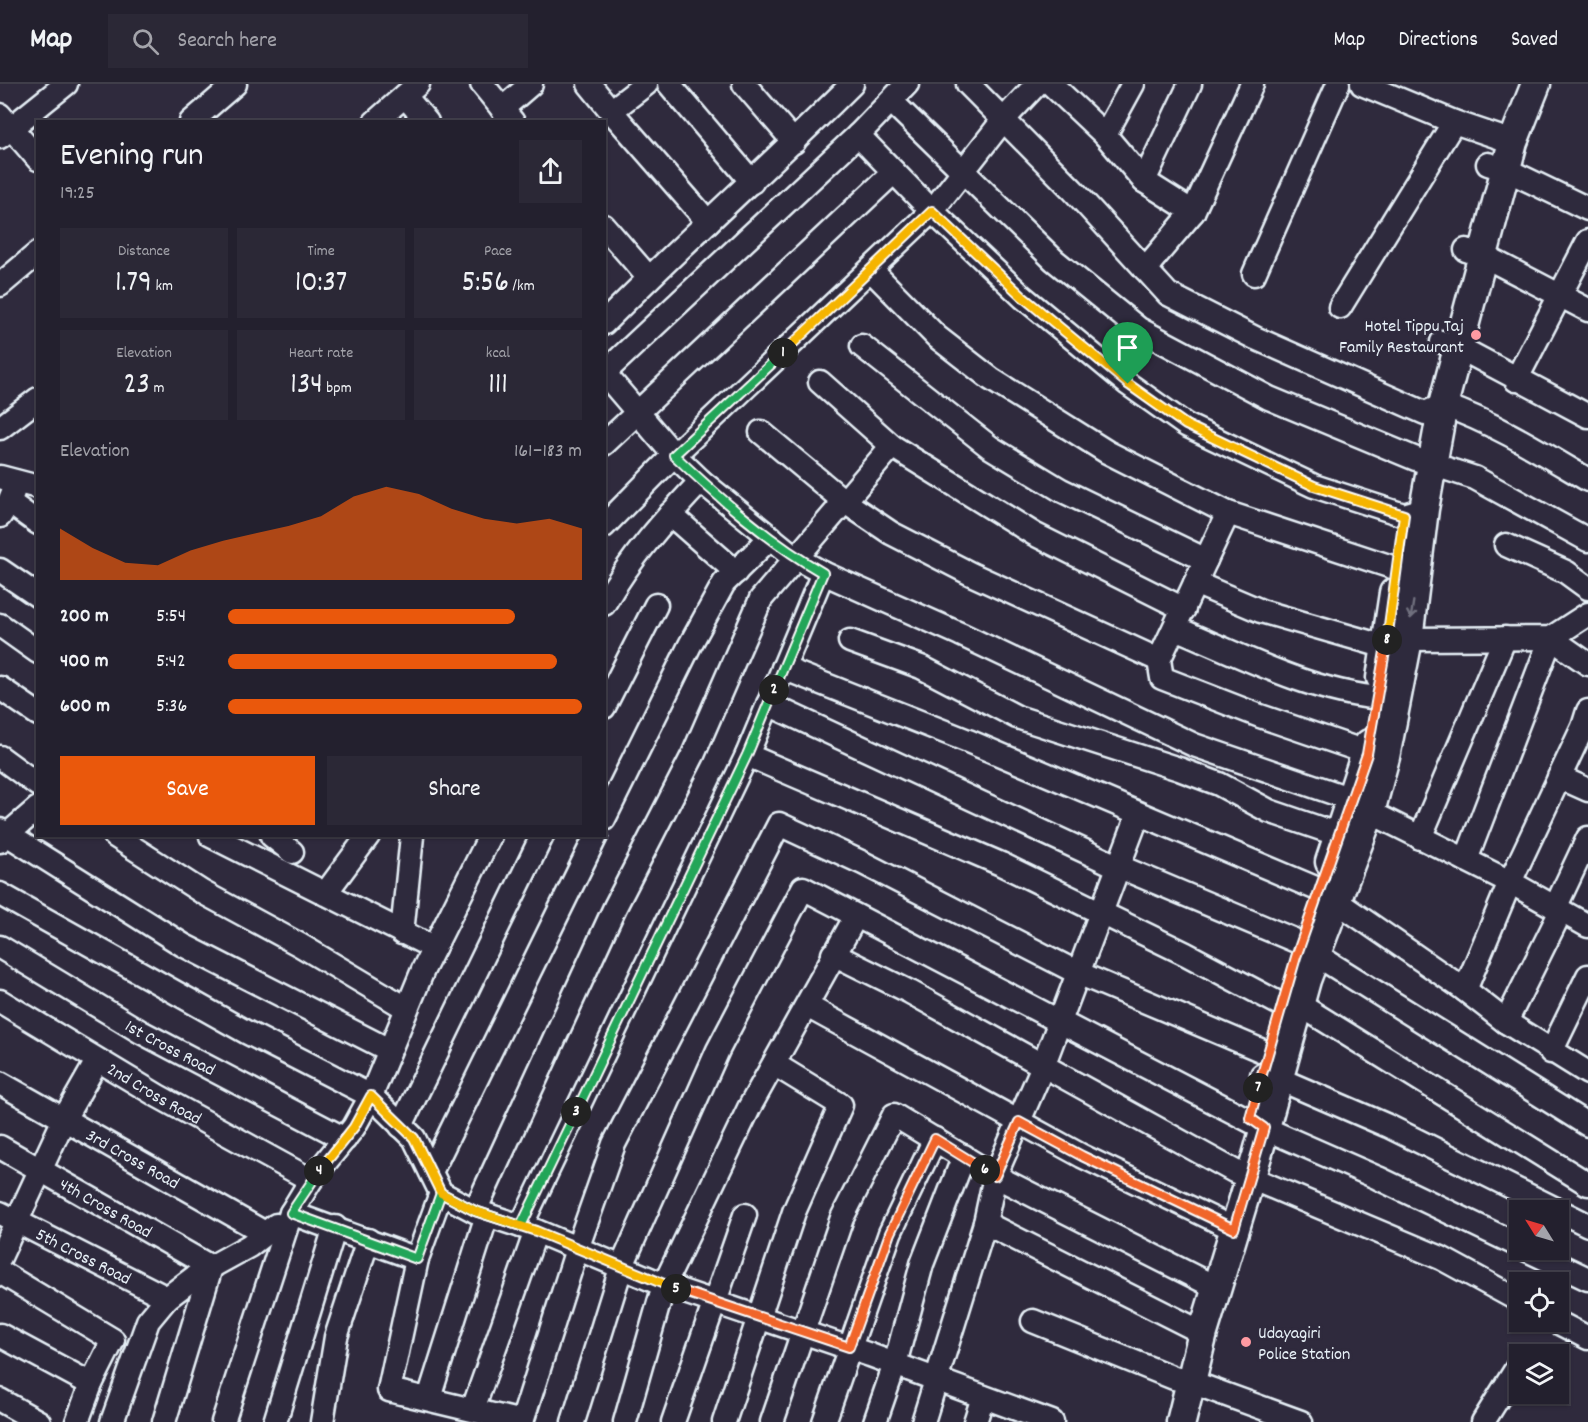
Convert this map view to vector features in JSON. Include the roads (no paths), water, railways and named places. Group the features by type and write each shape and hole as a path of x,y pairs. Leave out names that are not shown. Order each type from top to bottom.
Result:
{"main road":[{"path":"1163,1422 1183,1380 1308,949 1361,805 1376,756 1397,643 1414,512 1434,409 1474,252 1506,140 1515,84"},
{"path":"1506,140 1536,84"},
{"path":"1181,1422 1183,1380"}],"street":[{"path":"36,157 4,127 66,84"},
{"path":"193,120 235,84"},
{"path":"482,84 508,115 531,84"},
{"path":"589,84 708,222"},
{"path":"611,111 646,84"},
{"path":"669,84 752,182"},
{"path":"744,84 794,142"},
{"path":"606,321 852,84"},
{"path":"606,371 858,135 907,84"},
{"path":"968,84 1005,119 1168,294 1255,338 1434,409 1500,429 1588,480"},
{"path":"606,524 674,455 932,211 1005,119 1037,84"},
{"path":"1051,84 1105,135 1144,181 1193,212"},
{"path":"1105,135 1133,84"},
{"path":"1144,181 1190,84"},
{"path":"1145,269 1193,212 1252,84"},
{"path":"1254,274 1338,84"},
{"path":"1362,84 1506,140"},
{"path":"377,120 411,90 426,120"},
{"path":"891,101 962,173 1054,260 1139,330 1269,398 1475,478 1588,540"},
{"path":"1340,307 1455,122"},
{"path":"858,135 932,211 1023,297 1128,384 1186,425 1314,486 1414,512"},
{"path":"1497,167 1588,209"},
{"path":"606,442 894,172"},
{"path":"606,228 650,278"},
{"path":"1516,380 1562,297 1588,241"},
{"path":"1474,252 1588,310"},
{"path":"0,285 36,255"},
{"path":"871,270 937,337 991,380 1107,452 1228,513 1408,570"},
{"path":"1450,344 1588,416"},
{"path":"862,346 1000,453 1061,490 1206,560"},
{"path":"606,375 674,455 701,481 796,558 823,573 960,634 1194,745 1361,805 1420,838 1510,882 1588,926"},
{"path":"820,382 892,446 1034,534 1179,618 1303,681 1387,698"},
{"path":"0,428 36,401"},
{"path":"761,432 845,502 891,533 1159,660"},
{"path":"429,1398 481,1213 615,907 693,755 761,599 892,446"},
{"path":"606,601 627,565 701,481"},
{"path":"13,493 36,522"},
{"path":"1228,513 1159,660 1162,678 1376,756"},
{"path":"670,514 736,572"},
{"path":"606,815 690,645 724,583 771,537"},
{"path":"1506,545 1566,572 1588,588"},
{"path":"0,570 36,595"},
{"path":"473,1409 528,1228 747,755 823,573"},
{"path":"1196,583 1261,611 1397,643 1551,638 1588,614"},
{"path":"606,703 656,604"},
{"path":"0,625 36,651"},
{"path":"1420,838 1505,638"},
{"path":"1551,638 1588,664"},
{"path":"1466,860 1551,638"},
{"path":"850,641 921,667 1017,717 1219,784 1269,812 1349,839"},
{"path":"783,668 968,741 1328,895 1465,990 1506,1023 1588,1073"},
{"path":"0,688 36,713"},
{"path":"768,704 1117,865 1308,949 1588,1125"},
{"path":"1465,990 1510,882 1586,723"},
{"path":"747,755 1001,864 1291,1005 1588,1184"},
{"path":"0,757 36,783"},
{"path":"1559,777 1588,790"},
{"path":"36,810 2,835 183,945 389,1050"},
{"path":"923,1422 985,1223 995,1176 1043,1066 1117,865 1138,815"},
{"path":"441,1193 417,1259 389,1390 522,1422 577,1249 614,1144 779,824 863,863 1078,973 1273,1067 1588,1225"},
{"path":"116,837 202,892 300,945 406,1008"},
{"path":"213,837 434,948"},
{"path":"273,837 292,852"},
{"path":"325,894 367,837"},
{"path":"402,933 412,837"},
{"path":"223,1422 291,1213 311,1180 345,1139 371,1096 406,1008 490,837"},
{"path":"401,1126 542,837"},
{"path":"431,1173 596,837"},
{"path":"1506,1023 1588,838"},
{"path":"573,1422 621,1268 718,1050 803,888 1257,1123 1509,1241"},
{"path":"0,894 246,1032 371,1096 414,1138 441,1193 481,1213 528,1228 664,1285 849,1347 983,1397 1027,1418 1052,1422"},
{"path":"625,1422 664,1285 749,1108 856,916"},
{"name":"1st Cross Road","path":"0,947 141,1032 345,1139"},
{"path":"833,954 910,992 1242,1175 1441,1258 1509,1295"},
{"path":"1551,1052 1588,976"},
{"name":"2nd Cross Road","path":"0,1001 97,1061 311,1180"},
{"path":"807,1006 1082,1156 1227,1226"},
{"path":"0,1257 8,1218 42,1169 64,1119 97,1061"},
{"path":"724,1422 794,1212 841,1105 774,1064"},
{"name":"3rd Cross Road","path":"0,1083 265,1233"},
{"path":"772,1422 801,1331 842,1218 894,1115 995,1176 1209,1285"},
{"path":"824,1422 890,1233 935,1139"},
{"name":"4th Cross Road","path":"0,1147 42,1169 211,1268"},
{"path":"875,1422 895,1364 922,1264 964,1156"},
{"path":"112,1422 148,1321 167,1298 249,1246 291,1213"},
{"path":"291,1213 335,1227 417,1259"},
{"path":"673,1422 745,1215"},
{"name":"5th Cross Road","path":"8,1218 167,1298"},
{"path":"985,1223 1196,1330"},
{"path":"275,1422 335,1227"},
{"path":"322,1422 336,1338 368,1240"},
{"path":"1548,1260 1588,1279"},
{"path":"164,1422 211,1268"},
{"path":"0,1272 113,1340 91,1384 77,1422"},
{"path":"1033,1321 1183,1380 1301,1422"},
{"path":"1569,1328 1588,1338"},
{"path":"0,1335 91,1384"},
{"path":"1483,1422 1509,1380"},
{"path":"975,1422 983,1397"},
{"path":"0,1400 39,1422"}],"place":[{"name":"Hotel Tippu Taj Family Restaurant","path":"1476,335"},
{"name":"Udayagiri Police Station","path":"1246,1342"}]}
